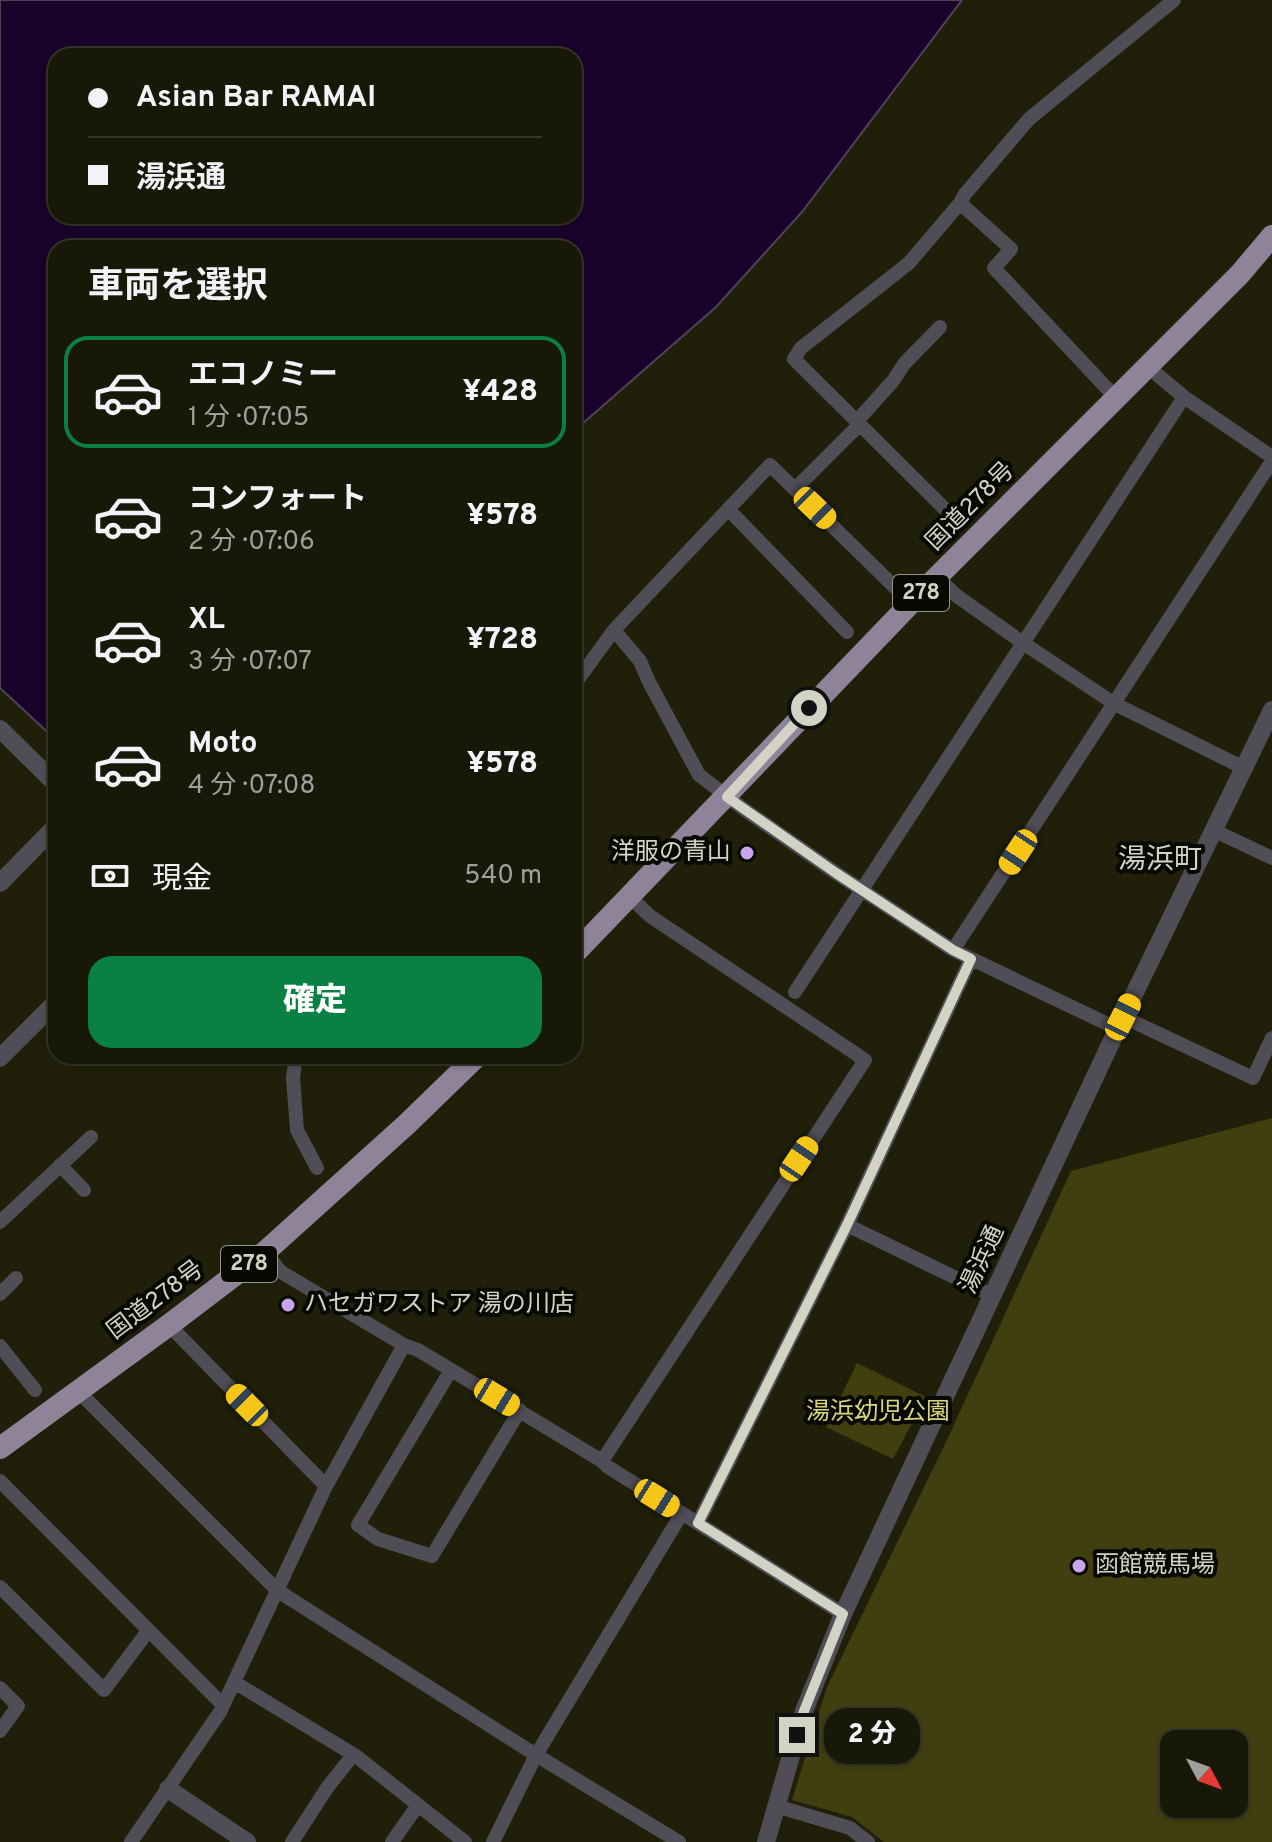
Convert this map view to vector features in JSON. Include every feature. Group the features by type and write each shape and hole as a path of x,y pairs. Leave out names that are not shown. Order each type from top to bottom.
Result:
{"highway":[{"name":"国道278号","path":"582,946 911,603 1240,274 1272,236"},
{"name":"国道278号","path":"0,1448 265,1252 469,1064"}],"street":[{"path":"957,521 794,359 801,348 909,263 1029,119 1174,0"},
{"path":"960,203 1011,249 994,268 1117,399"},
{"path":"795,489 858,424 904,364 940,327"},
{"path":"953,950 1272,459 1184,397 1148,367"},
{"path":"795,992 1184,397"},
{"path":"582,674 614,630 770,465 911,603"},
{"path":"728,509 847,632"},
{"path":"937,577 957,596 1115,704 1244,768"},
{"path":"614,630 640,661 699,775 953,950 1253,1078 1272,1038"},
{"name":"湯浜通","path":"766,1842 804,1711 843,1614 1120,1023 1272,710"},
{"path":"0,729 48,776"},
{"path":"1213,830 1272,858"},
{"path":"0,883 48,834"},
{"path":"602,1461 865,1060 650,916 630,897"},
{"path":"698,1523 847,1225 971,959"},
{"path":"0,1058 48,1010"},
{"path":"295,1064 297,1130 317,1168"},
{"path":"0,1222 91,1137"},
{"path":"60,1165 84,1190"},
{"path":"847,1225 993,1296"},
{"path":"265,1252 281,1272 520,1410 843,1614"},
{"path":"0,1294 16,1278"},
{"path":"169,1325 326,1486"},
{"path":"131,1842 223,1705 326,1486 404,1345"},
{"path":"0,1346 35,1390"},
{"path":"451,1370 358,1525 378,1539 432,1556 520,1410"},
{"path":"78,1391 278,1591 679,1842"},
{"path":"0,1481 223,1705"},
{"path":"493,1842 536,1755 682,1513"},
{"path":"0,1587 104,1690 148,1631"},
{"path":"234,1682 353,1755 465,1842"},
{"path":"0,1688 18,1706 0,1731"},
{"path":"292,1842 353,1755"},
{"path":"168,1789 247,1842"},
{"path":"392,1842 418,1805"},
{"path":"776,1806 850,1828 868,1842"}],"green space":[{"name":"函館競馬場","path":"1272,1118 1272,1842 884,1842 852,1817 792,1800 827,1687 945,1444 1071,1171"},
{"name":"湯浜幼児公園","path":"857,1363 926,1397 893,1459 826,1427"}],"shaded area":[{"path":"0,0 962,0 802,212 716,307 582,424 582,240 48,240 48,733 0,688"}],"place":[{"name":"洋服の青山","path":"747,853"},
{"name":"ハセガワストア 湯の川店","path":"288,1305"},
{"name":"函館競馬場","path":"1079,1566"}],"district":[{"name":"湯浜町","path":"1160,861"}],"route":[{"path":"797,1735 843,1614 698,1523 847,1225 971,959 836,873 727,797 809,708"}]}
